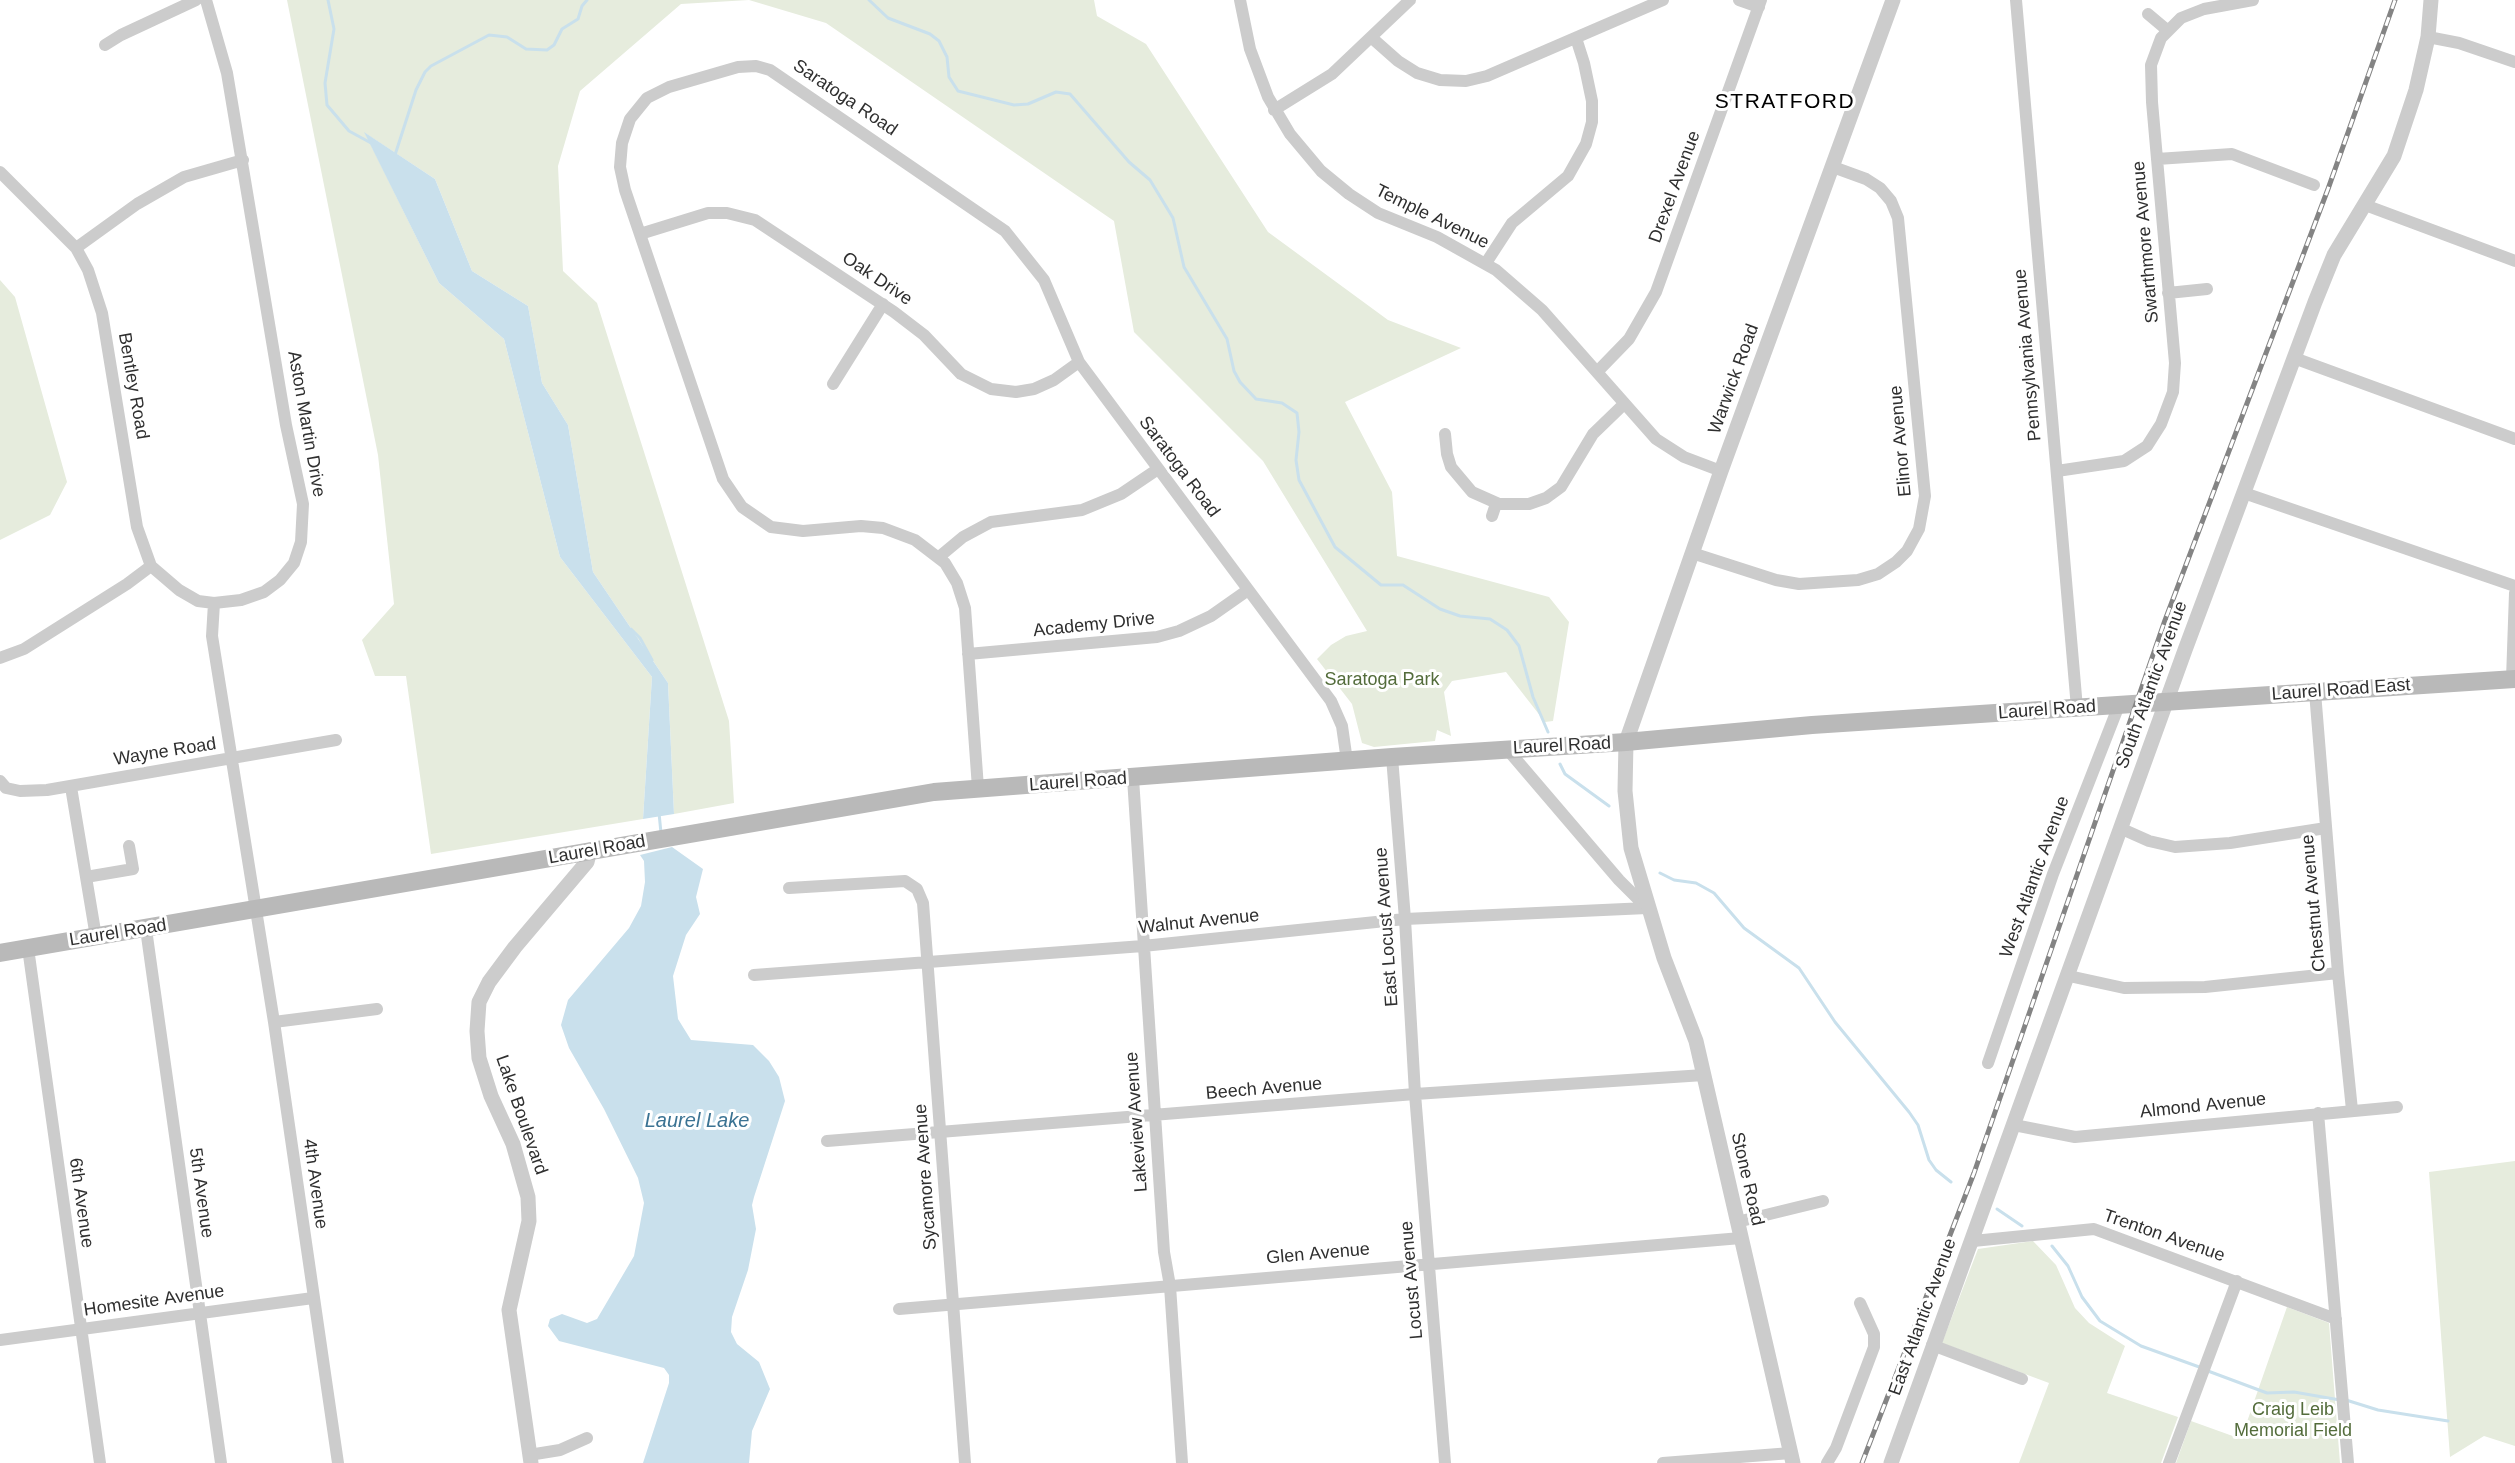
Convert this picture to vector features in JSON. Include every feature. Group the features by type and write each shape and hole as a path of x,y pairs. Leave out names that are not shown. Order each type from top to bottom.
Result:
{"main road":[{"name":"Laurel Road East","path":"2166,702 2514,679"},
{"name":"Laurel Road","path":"0,953 920,794 1347,760 1626,742 1812,725 2166,702"}],"street":[{"path":"105,45 121,35 196,0"},
{"name":"Aston Martin Drive","path":"206,0 228,73 286,425 303,504 301,542 294,563 280,580 264,592 241,600 214,603"},
{"name":"Temple Avenue","path":"1240,0 1253,60 1274,110 1290,135 1312,162 1348,194 1378,213 1437,237 1486,263 1542,310 1624,404 1665,446 1684,457 1721,471"},
{"path":"1274,110 1321,83 1372,38 1410,0"},
{"path":"1372,38 1398,61 1417,73 1454,82 1487,76 1663,0"},
{"path":"1739,0 1760,3"},
{"name":"Warwick Road","path":"1625,775 1626,742 1721,471 1893,0"},
{"name":"Pennsylvania Avenue","path":"2016,0 2077,708"},
{"path":"2148,14 2166,30 2181,18 2196,12 2253,0"},
{"name":"South Atlantic Avenue","path":"1992,1185 2166,702 2334,255 2394,156 2416,90 2428,37 2431,0"},
{"name":"Drexel Avenue","path":"1597,372 1629,339 1654,298 1760,3"},
{"name":"Swarthmore Avenue","path":"2057,471 2124,461 2147,446 2157,432 2175,382 2151,65 2156,46 2166,30"},
{"path":"2428,37 2459,43 2515,62"},
{"path":"1486,263 1512,223 1568,176 1586,144 1592,122 1592,101 1576,38"},
{"name":"Saratoga Road","path":"978,788 963,599 953,575 939,557 915,540 883,528 787,531 765,524 742,507 731,494 720,470 640,234 626,190 620,160 624,135 636,111 647,98 677,83 730,68 763,68 786,79 1005,231 1026,254 1044,280 1079,363 1331,701 1342,726 1347,760"},
{"path":"2157,159 2232,154 2314,184"},
{"path":"76,248 137,204 184,177 243,160"},
{"name":"Elinor Avenue","path":"1692,553 1776,580 1799,584 1858,580 1878,573 1896,562 1907,551 1919,529 1925,496 1898,218 1891,201 1880,188 1866,179 1833,167"},
{"name":"Bentley Road","path":"0,172 76,248 88,270 102,313 137,527 151,566 179,590 198,601 214,603"},
{"path":"2365,205 2515,261"},
{"name":"Oak Drive","path":"640,234 708,213 745,216 770,228 883,304 924,335 961,374 991,389 1007,392 1034,389 1054,380 1079,363"},
{"path":"2168,293 2207,289"},
{"path":"833,384 883,304"},
{"path":"2294,358 2515,439"},
{"path":"1445,434 1447,454 1455,473 1472,492 1496,504 1528,504 1557,491 1569,477 1593,434 1624,404"},
{"path":"939,557 963,537 991,522 1082,510 1121,494 1158,470"},
{"path":"2244,493 2515,586"},
{"path":"1492,516 1496,504"},
{"path":"0,658 24,649 127,584 151,566"},
{"name":"Academy Drive","path":"968,654 1156,638 1187,628 1211,616 1248,590"},
{"path":"2514,679 2515,593"},
{"path":"214,603 212,636 257,910"},
{"name":"Chestnut Avenue","path":"2315,692 2338,973 2352,1110"},
{"name":"West Atlantic Avenue","path":"1988,1063 2053,874 2119,705"},
{"name":"Wayne Road","path":"1,782 6,788 20,791 71,787 336,740"},
{"name":"Stone Road","path":"1507,749 1619,880 1647,908"},
{"name":"East Locust Avenue","path":"1392,757 1405,919 1415,1094"},
{"name":"Stone Road","path":"1625,775 1631,848 1647,908 1696,1041 1792,1458"},
{"name":"Lakeview Avenue","path":"1133,778 1164,1251 1170,1286 1182,1463"},
{"path":"71,787 96,937"},
{"path":"2122,829 2149,841 2175,847 2230,843 2326,828"},
{"path":"86,877 133,869 129,846"},
{"name":"Lake Boulevard","path":"530,1459 509,1310 529,1221 528,1197 513,1144 491,1096 479,1058 477,1031 479,1002 489,982 515,946 587,862 590,850"},
{"name":"Sycamore Avenue","path":"789,888 905,881 917,889 922,903 965,1463"},
{"name":"Walnut Avenue","path":"754,975 1143,946 1405,919 1647,908"},
{"name":"4th Avenue","path":"257,910 338,1463"},
{"name":"5th Avenue","path":"146,929 221,1463"},
{"name":"6th Avenue","path":"28,948 100,1463"},
{"path":"2069,976 2124,988 2205,987 2338,973"},
{"path":"274,1022 377,1009"},
{"name":"Beech Avenue","path":"826,1141 1415,1094 1704,1075"},
{"name":"Locust Avenue","path":"1415,1094 1445,1463"},
{"name":"Almond Avenue","path":"2014,1125 2075,1137 2397,1107"},
{"path":"2318,1113 2348,1463"},
{"name":"East Atlantic Avenue","path":"1891,1463 1992,1185"},
{"path":"1737,1222 1823,1202"},
{"name":"Trenton Avenue","path":"1973,1241 2094,1229 2336,1319"},
{"name":"Glen Avenue","path":"899,1309 1428,1262 1741,1238"},
{"path":"2169,1463 2237,1281"},
{"name":"Homesite Avenue","path":"0,1340 313,1298"},
{"path":"1827,1463 1836,1448 1874,1347 1874,1334 1860,1303"},
{"path":"1932,1345 2022,1379"},
{"path":"530,1459 560,1450 587,1438"},
{"path":"1663,1463 1792,1458"}],"green space":[{"path":"287,0 749,0 681,4 580,91 558,166 563,271 597,303 729,721 734,803 674,814 668,683 593,572 568,425 542,383 528,306 472,271 435,179 365,133 439,283 504,339 560,557 652,677 643,819 431,854 406,676 375,676 362,640 394,604 378,455"},
{"name":"Saratoga Park","path":"749,0 1094,0 1097,16 1146,44 1268,232 1388,320 1461,348 1345,402 1392,492 1397,556 1549,597 1569,622 1553,721 1545,722 1506,672 1452,681 1444,692 1451,736 1437,730 1435,741 1374,747 1362,743 1352,704 1317,659 1331,645 1346,636 1367,631 1263,461 1134,332 1114,221 826,23"},
{"path":"0,280 15,297 67,482 50,515 0,540"},
{"path":"2515,1161 2515,1446 2484,1436 2450,1457 2429,1172"},
{"path":"2033,1241 2056,1265 2075,1308 2089,1323 2125,1346 2107,1393 2178,1417 2161,1463 2019,1463 2049,1383 1942,1343 1978,1249"},
{"name":"Craig Leib Memorial Field","path":"2287,1307 2329,1323 2340,1463 2176,1463 2191,1421 2241,1439"}],"water":[{"path":"364,132 435,179 472,271 528,306 542,383 568,425 593,572 668,683 674,814 643,819 652,677 560,557 504,339 439,283"},
{"name":"Laurel Lake","path":"672,847 703,869 696,897 700,914 686,935 673,976 678,1019 691,1040 753,1045 769,1061 779,1077 785,1101 752,1205 756,1229 748,1270 732,1317 731,1332 737,1344 759,1362 770,1389 752,1431 749,1463 643,1463 669,1383 669,1375 664,1368 559,1341 548,1326 550,1319 562,1314 587,1323 597,1319 634,1256 644,1203 638,1178 604,1109 569,1048 561,1025 568,1000 629,928 641,906 645,882 644,861 640,855"}],"waterway":[{"path":"328,0 334,29 325,83 327,105 349,131 371,143"},
{"path":"395,155 416,90 425,72 431,66 489,35 507,37 526,49 547,50 554,45 562,29 578,19 582,6 587,0"},
{"path":"869,0 888,18 930,34 939,41 947,57 949,77 958,91 1014,105 1028,104 1056,92 1070,94 1129,162 1150,180 1173,218 1184,267 1227,339 1234,371 1240,382 1256,399 1282,403 1297,413 1299,432 1296,460 1299,480 1335,547 1381,585 1403,585 1440,609 1460,616 1490,619 1507,630 1519,646 1533,697 1548,732"},
{"path":"631,629 640,638 652,660"},
{"path":"1560,764 1565,774 1609,806"},
{"path":"659,813 661,833"},
{"path":"1660,873 1674,880 1696,883 1714,893 1744,928 1799,968 1835,1022 1909,1112 1918,1125 1929,1160 1936,1170 1951,1182"},
{"path":"1997,1209 2022,1226"},
{"path":"2052,1246 2068,1266 2082,1297 2100,1321 2141,1346 2202,1368"},
{"path":"2208,1371 2267,1393 2294,1392 2340,1400"},
{"path":"2346,1400 2378,1410 2448,1421"}],"railway":[{"path":"1862,1463 1974,1173 2164,623 2328,189 2395,0"}],"district":[{"name":"STRATFORD","path":"1785,102"}]}
